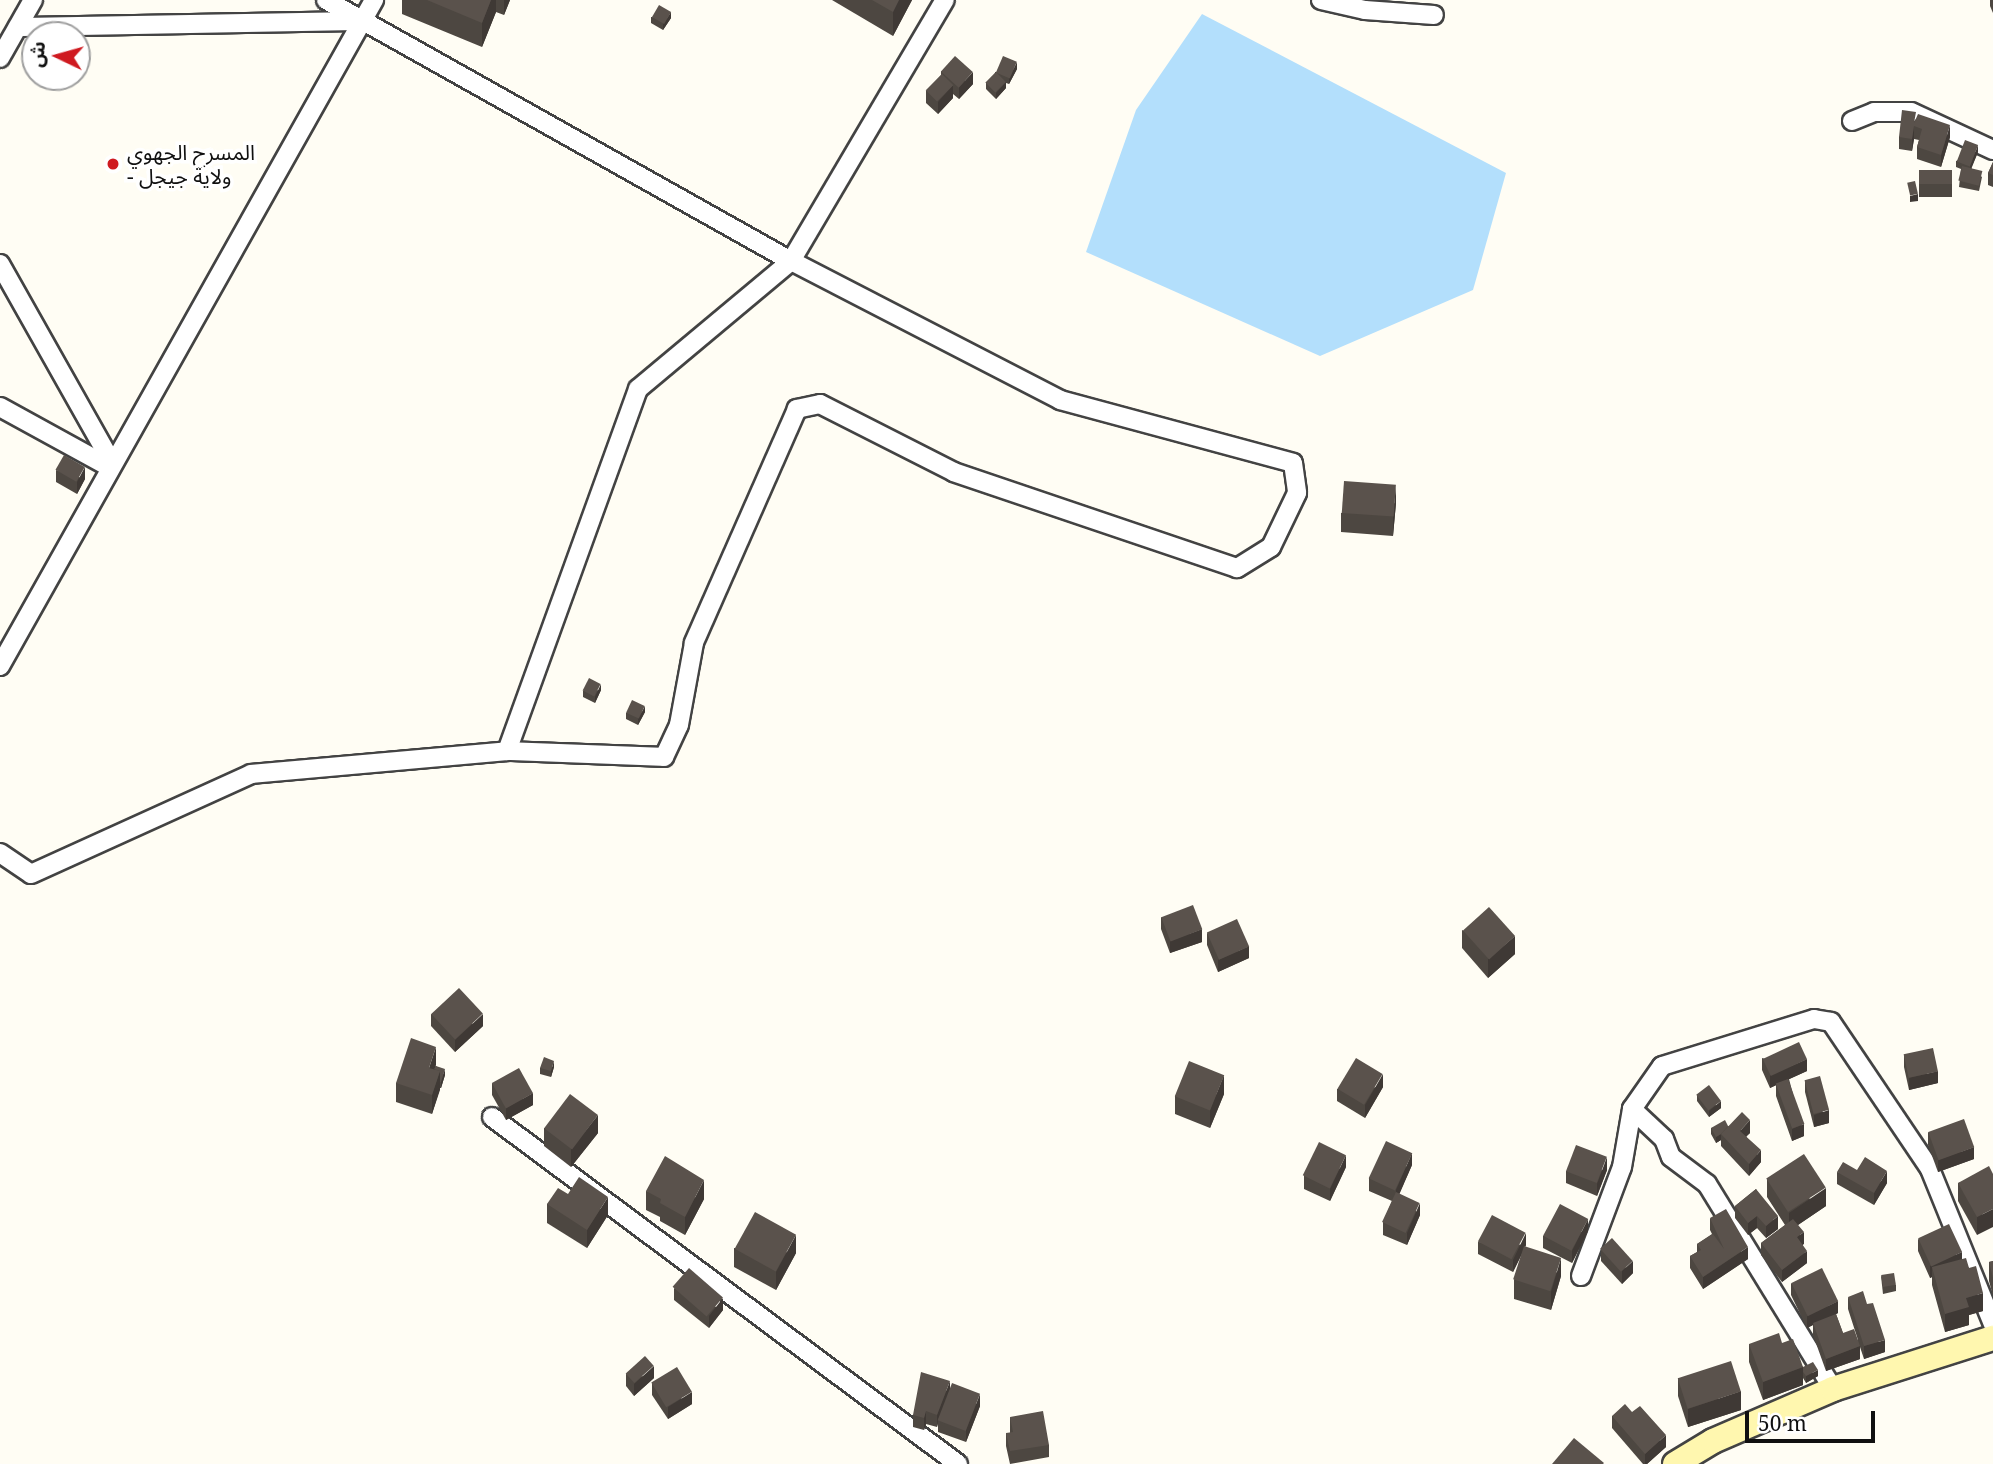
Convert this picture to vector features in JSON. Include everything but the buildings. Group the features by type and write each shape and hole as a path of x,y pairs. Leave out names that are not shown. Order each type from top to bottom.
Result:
{"main road":[{"path":"1675,1464 1713,1441 1833,1389 1993,1338"}],"street":[{"path":"0,58 9,32 33,0"},
{"path":"0,853 31,874 251,774 507,751 664,757 679,725 694,643 796,409 820,404 954,472 1237,568 1271,547 1297,493 1293,463 1060,400 791,261 326,0"},
{"path":"0,666 373,0"},
{"path":"507,751 638,389 791,261 946,0"},
{"path":"1321,0 1364,10 1434,15"},
{"path":"9,32 362,21"},
{"path":"1852,121 1874,113 1911,112 1993,150"},
{"path":"0,264 111,465"},
{"path":"0,407 111,465"},
{"path":"1581,1276 1622,1167 1632,1109 1662,1066 1814,1019 1831,1022 1930,1169 1993,1324"},
{"path":"1632,1109 1664,1139 1671,1157 1707,1184 1833,1389"},
{"path":"492,1117 958,1464"}],"water":[{"path":"1202,14 1506,173 1473,290 1320,356 1086,252 1136,110"}],"place":[{"name":"المسرح الجهوي - ولاية جيجل","path":"113,164"}]}
